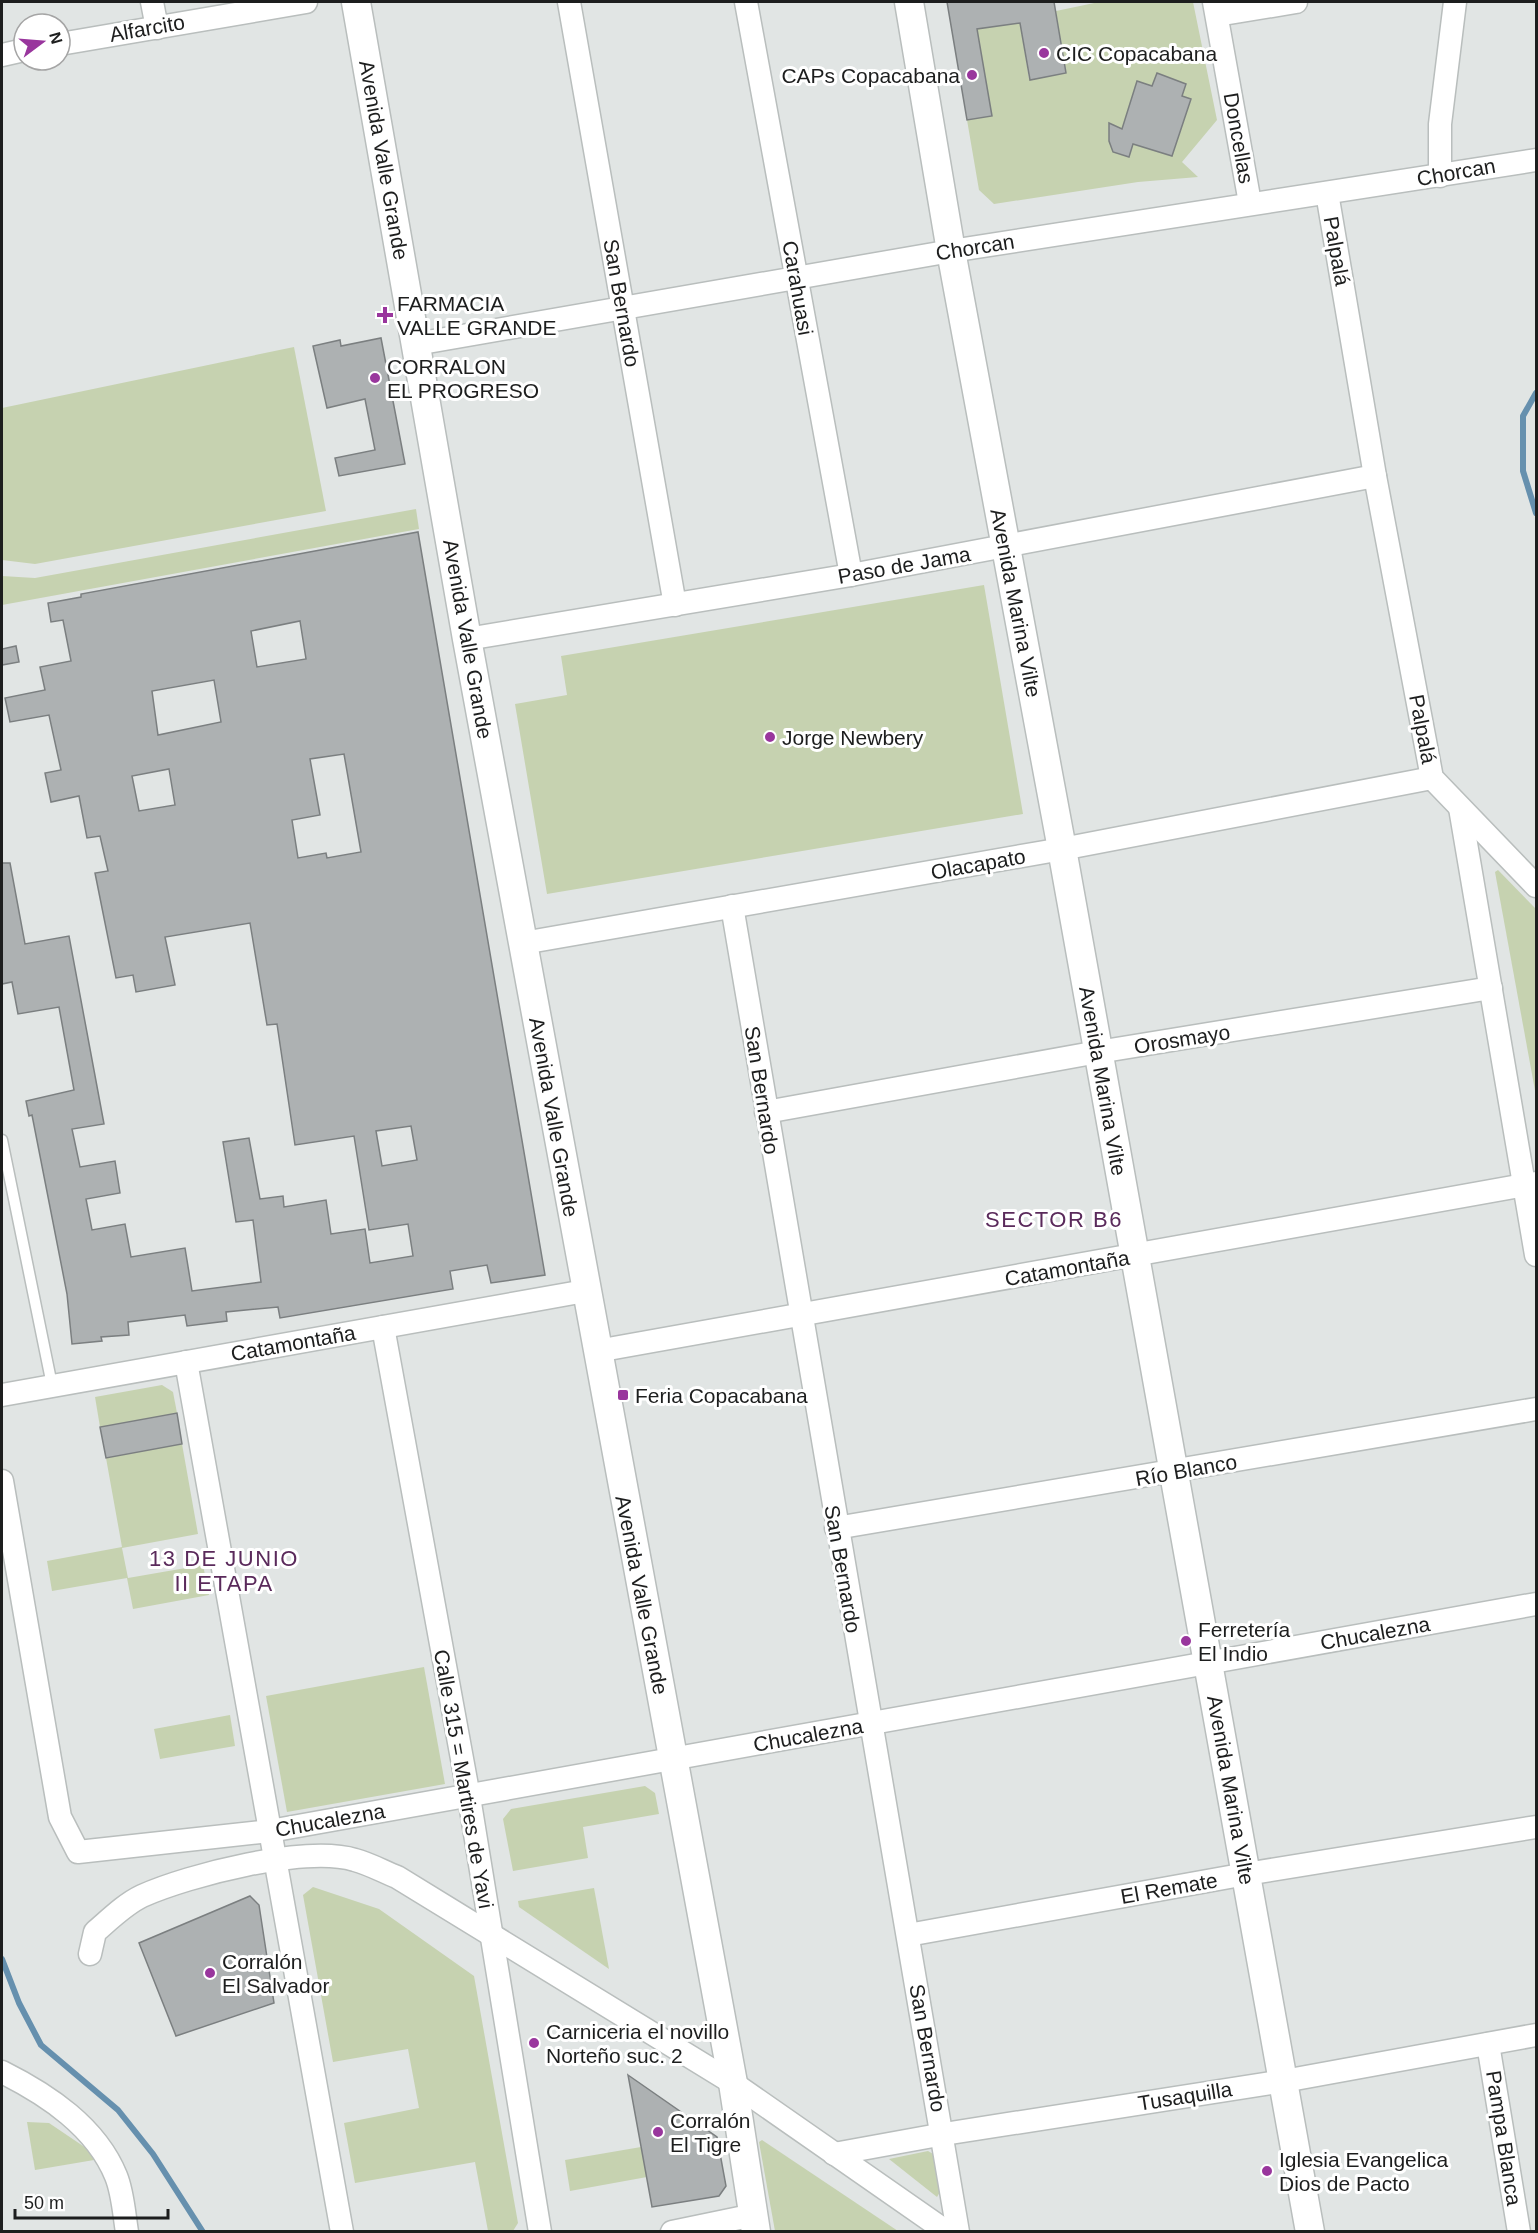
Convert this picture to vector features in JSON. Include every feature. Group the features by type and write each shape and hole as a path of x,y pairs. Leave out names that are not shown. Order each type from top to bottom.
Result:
{"street":[{"path":"152,2 157,28"},
{"name":"Alfarcito","path":"72,42 306,2"},
{"name":"Avenida Valle Grande","path":"356,2 467,639 585,1291 733,2083 755,2223"},
{"name":"San Bernardo","path":"569,2 675,605"},
{"name":"Carahuasi","path":"746,2 851,575"},
{"name":"Avenida Marina Vilte","path":"909,2 951,251 1062,849 1310,2232"},
{"path":"1216,8 1296,2"},
{"path":"1440,176 1440,124 1455,2"},
{"name":"Doncellas","path":"1216,8 1250,203"},
{"name":"Chorcan","path":"416,344 951,251 1250,203 1440,176 1529,160"},
{"name":"Palpalá","path":"1328,193 1375,476 1432,778 1536,886"},
{"name":"Paso de Jama","path":"467,639 851,575 1375,476"},
{"name":"Olacapato","path":"523,943 1062,849 1432,778"},
{"path":"1460,808 1491,988 1531,1184 1536,1255"},
{"name":"San Bernardo","path":"732,906 799,1314 944,2134 958,2232"},
{"name":"Orosmayo","path":"766,1112 1098,1052 1491,988"},
{"name":"Catamontaña","path":"597,1351 1134,1257 1531,1184"},
{"name":"Catamontaña","path":"2,1395 585,1291"},
{"name":"Calle 315 = Martires de Yavi","path":"383,1327 469,1797 489,1932 540,2232"},
{"path":"186,1362 342,2232"},
{"name":"Río Blanco","path":"836,1528 1173,1473 1536,1409"},
{"name":"Chucalezna","path":"2,1481 60,1817 78,1852 270,1831 1536,1604"},
{"name":"El Remate","path":"908,1935 1246,1874 1536,1827"},
{"path":"90,1954 95,1932 140,1897 184,1881 275,1858 316,1856 354,1859 397,1877 733,2083 947,2232"},
{"name":"Tusaquilla","path":"834,2154 944,2134 1284,2081 1536,2035"},
{"name":"Pampa Blanca","path":"1488,2043 1519,2232"},
{"path":"2,2072 30,2086 92,2134 117,2177 127,2232"},
{"path":"672,2232 755,2223"}],"lane":[{"path":"2,1140 51,1385"}],"green space":[{"path":"1099,2 1193,2 1217,120 1182,162 1198,177 1138,182 994,204 979,190 967,120 991,116 977,29 1020,23 1029,79 1065,73 1056,11"},
{"path":"294,347 326,511 35,564 2,560 2,408"},
{"path":"416,509 419,529 2,605 2,576 35,578"},
{"name":"Jorge Newbery","path":"984,585 1023,814 547,894 515,704 567,695 561,656"},
{"path":"1498,870 1536,909 1536,1096 1495,872"},
{"path":"162,1385 173,1392 177,1413 100,1427 95,1397"},
{"path":"182,1444 198,1534 122,1548 128,1578 203,1565 209,1595 133,1609 127,1578 52,1591 47,1561 122,1547 106,1458"},
{"path":"424,1667 445,1784 287,1812 266,1696"},
{"path":"230,1715 235,1746 160,1759 154,1729"},
{"path":"645,1786 655,1793 659,1814 583,1827 588,1858 513,1871 503,1819 511,1809"},
{"path":"313,1887 379,1909 474,1976 518,2223 513,2231 488,2231 475,2162 355,2183 344,2123 419,2108 408,2049 333,2062 303,1895"},
{"path":"594,1888 609,1969 519,1907 518,1901"},
{"path":"27,2122 49,2123 89,2150 94,2160 35,2170"},
{"path":"762,2140 898,2231 775,2231 759,2142"},
{"path":"641,2147 647,2177 570,2191 565,2160"},
{"path":"928,2151 933,2154 940,2192 937,2197 889,2159"}],"building":[{"name":"CIC Copacabana","path":"947,2 1054,2 1066,73 1030,80 1020,23 977,29 992,116 967,120"},
{"path":"1157,73 1186,84 1182,96 1191,99 1172,156 1133,144 1129,157 1113,152 1109,141 1109,123 1122,129 1137,81 1152,86"},
{"path":"381,338 405,464 339,476 335,458 375,450 365,399 327,408 313,346 340,340 341,346"},
{"path":"418,532 545,1275 491,1283 487,1265 450,1271 453,1289 280,1318 278,1307 226,1312 227,1321 187,1326 185,1315 128,1322 129,1335 101,1337 102,1341 72,1344 67,1294 32,1115 29,1116 26,1101 74,1090 59,1007 18,1014 12,982 2,984 2,863 10,863 25,944 69,936 104,1124 72,1129 80,1167 115,1161 120,1193 86,1199 92,1230 125,1224 131,1257 185,1248 192,1291 261,1282 253,1220 236,1222 223,1142 249,1138 260,1199 283,1196 284,1207 326,1200 331,1234 365,1229 370,1263 413,1256 408,1224 369,1230 354,1136 295,1145 277,1024 267,1025 250,923 165,937 175,985 136,992 133,975 116,978 95,873 108,871 100,836 87,838 79,796 51,802 45,773 61,770 49,715 10,722 5,698 45,690 40,667 71,661 63,620 51,622 48,603 81,597 81,594","holes":["300,621 306,659 257,667 251,631","214,680 221,722 158,735 152,691","344,754 361,852 327,858 326,853 298,858 292,820 320,815 310,759","169,769 175,805 139,811 132,776","411,1126 417,1160 382,1166 376,1131"]},
{"path":"16,646 19,662 2,665 2,649"},
{"path":"177,1413 182,1444 106,1458 100,1427"},
{"name":"Corralón El Salvador","path":"250,1896 259,1905 274,2003 176,2036 139,1943"},
{"path":"628,2075 717,2137 726,2186 719,2196 652,2207"}],"waterway":[{"path":"1536,393 1523,416 1523,471 1536,513"},
{"path":"2,1959 19,2003 41,2045 118,2110 153,2154 203,2232"}],"place":[{"name":"CIC Copacabana","path":"1044,53"},
{"name":"CAPs Copacabana","path":"972,75"},
{"name":"FARMACIA VALLE GRANDE","path":"385,315"},
{"name":"CORRALON EL PROGRESO","path":"375,378"},
{"name":"Jorge Newbery","path":"770,737"},
{"name":"Feria Copacabana","path":"623,1395"},
{"name":"Ferretería El Indio","path":"1186,1641"},
{"name":"Corralón El Salvador","path":"210,1973"},
{"name":"Carniceria el novillo Norteño suc. 2","path":"534,2043"},
{"name":"Corralón El Tigre","path":"658,2132"},
{"name":"Iglesia Evangelica Dios de Pacto","path":"1267,2171"}],"district":[{"name":"SECTOR B6","path":"1054,1219"},
{"name":"13 DE JUNIO II ETAPA","path":"224,1571"}]}
